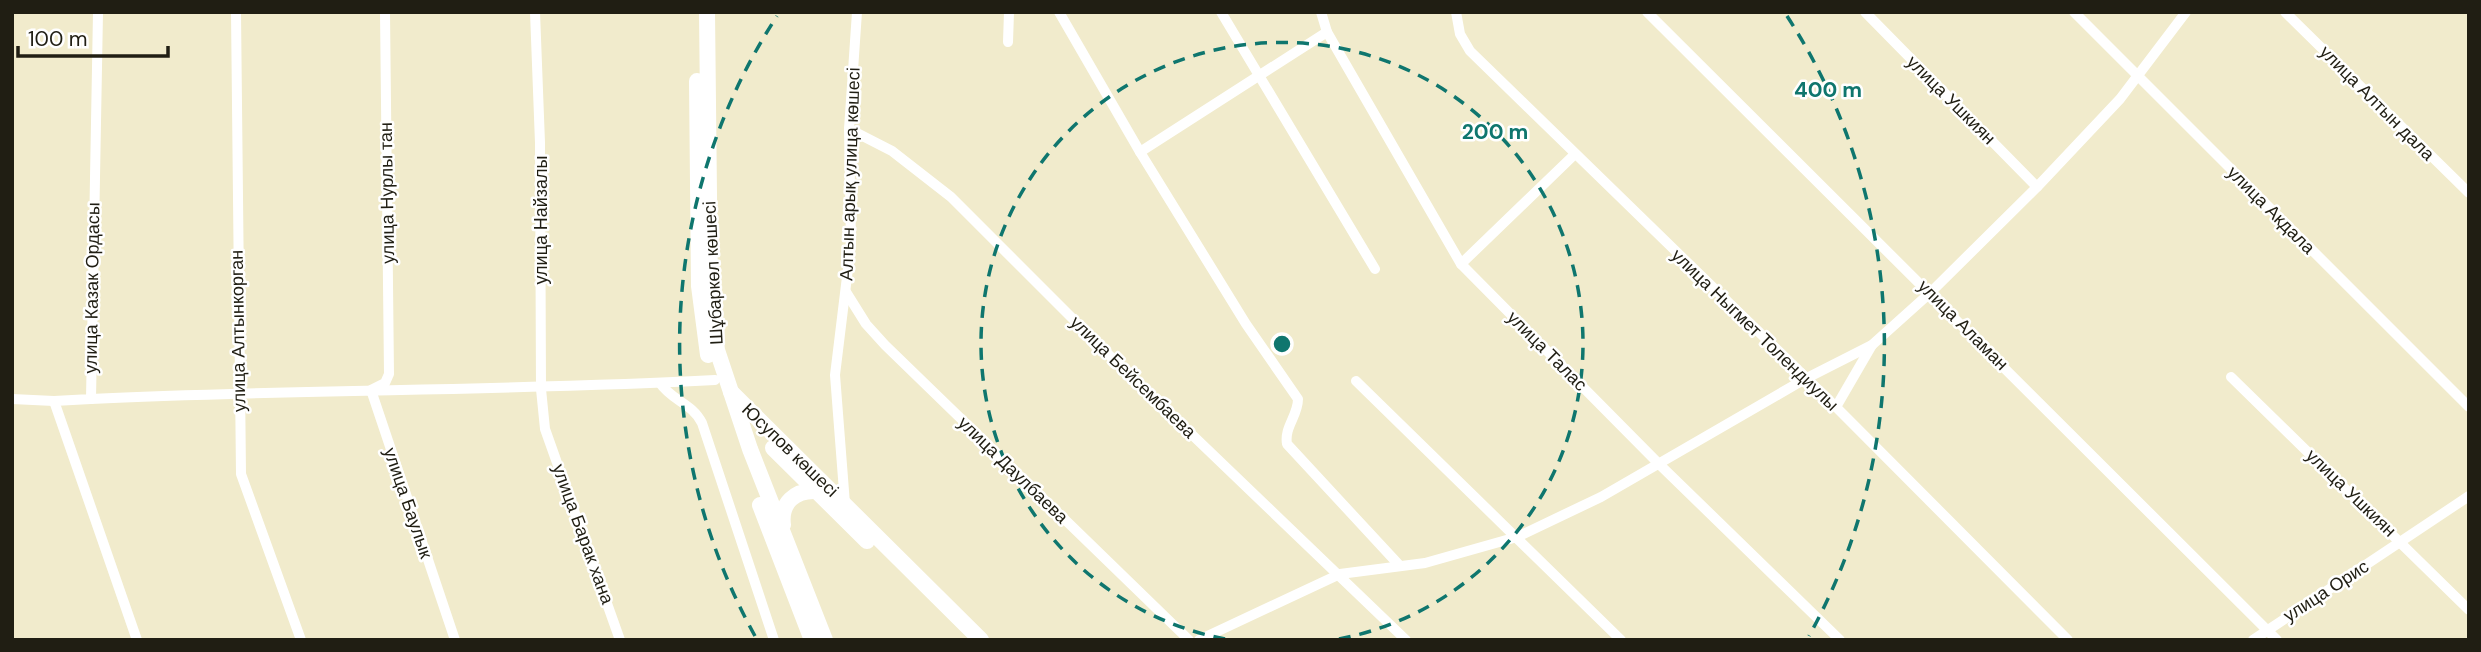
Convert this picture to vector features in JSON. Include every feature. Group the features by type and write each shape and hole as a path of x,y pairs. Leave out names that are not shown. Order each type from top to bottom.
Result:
{"street":[{"name":"улица Казак Ордасы","path":"12,399 91,399 97,12"},
{"name":"улица Алтынкорган","path":"236,12 241,474 300,640"},
{"name":"улица Нурлы тан","path":"371,390 385,383 389,374 385,12"},
{"name":"улица Найзалы","path":"535,12 540,144 541,389 545,429"},
{"name":"Шұбаркөл көшесі","path":"696,12 699,286 703,334 812,640"},
{"name":"Шұбаркөл көшесі","path":"707,12 710,285 721,384 825,640"},
{"name":"Алтын арық улица көшесі","path":"845,504 835,375 852,244 849,129 856,12"},
{"path":"1008,43 1009,12"},
{"path":"1059,12 1139,152 1245,324 1297,399 1298,407 1285,434 1286,444 1399,566"},
{"path":"1220,12 1375,269"},
{"name":"улица Талас","path":"1321,12 1327,32 1461,264 1660,466 1840,640"},
{"name":"улица Ныгмет Толендиулы","path":"1456,12 1460,34 1470,51 1836,407 2068,640"},
{"name":"улица Аламан","path":"1647,12 1931,292 2277,640"},
{"name":"улица Ушкиян","path":"1865,12 2037,187"},
{"name":"улица Акдала","path":"2074,12 2469,407"},
{"path":"1199,640 1340,574 1425,563 1517,537 1660,466 1805,379 1872,345 1931,292 2037,187 2138,77 2186,12"},
{"name":"улица Алтын дала","path":"2285,12 2469,193"},
{"path":"1139,152 1327,32"},
{"name":"улица Бейсембаева","path":"849,129 892,151 951,197 1109,355 1406,640"},
{"path":"1461,264 1574,154"},
{"name":"улица Даулбаева","path":"846,292 866,324 885,345 1189,640"},
{"path":"1836,407 1872,345"},
{"name":"улица Ушкиян","path":"2231,377 2469,610"},
{"path":"1356,381 1621,640"},
{"path":"660,383 670,394 696,411 702,423 774,640"},
{"path":"91,399 239,392 721,384"},
{"name":"Юсупов көшесі","path":"721,384 761,436 967,640"},
{"name":"Юсупов көшесі","path":"721,384 981,640"},
{"name":"улица Баулык","path":"371,390 455,640"},
{"path":"54,401 137,640"},
{"name":"улица Барак хана","path":"545,429 620,640"},
{"path":"785,538 782,519 787,501 802,492 816,491"},
{"name":"улица Орис","path":"2253,640 2469,496"}]}
